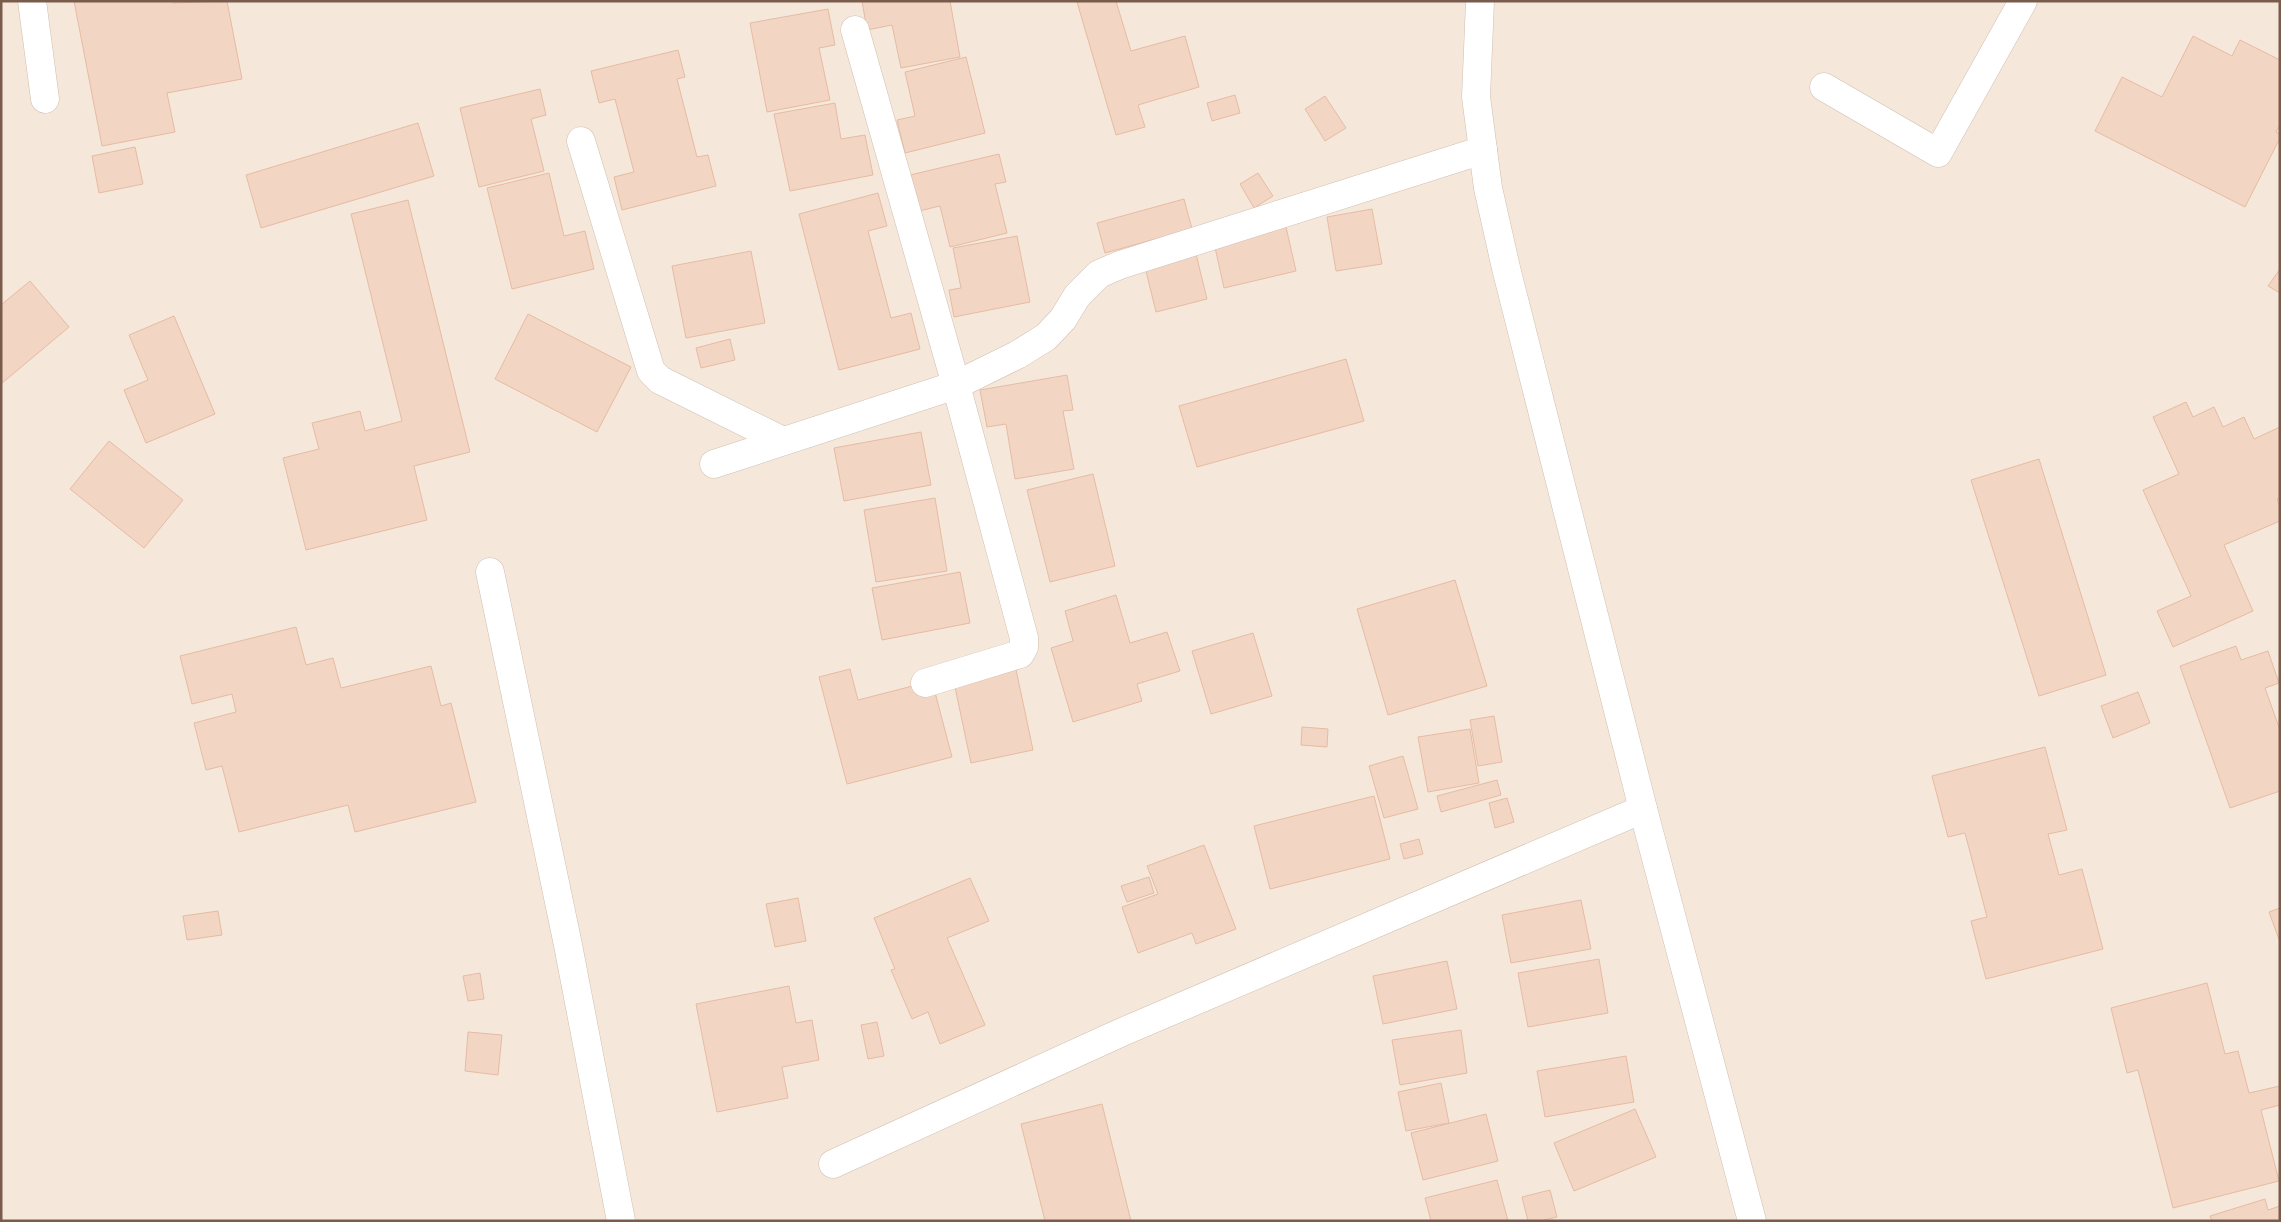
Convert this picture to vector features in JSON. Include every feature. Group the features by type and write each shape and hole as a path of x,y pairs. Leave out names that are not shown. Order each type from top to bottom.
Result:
{"street":[{"path":"32,1 45,99"},
{"path":"1480,1 1476,97 1488,188 1506,268 1643,809 1752,1221"},
{"path":"1824,87 1938,153 2024,1"},
{"path":"855,30 956,385 1024,638 1024,646 1020,654 925,683"},
{"path":"581,141 651,371 660,380 783,441"},
{"path":"714,464 956,385 1017,355 1046,337 1063,320 1077,296 1099,274 1120,265 1483,150"},
{"path":"490,572 568,946 621,1221"},
{"path":"833,1164 1120,1033 1643,809"}],"shaded area":[{"path":"1,1 2280,1 2280,1221 1,1221"}],"building":[{"path":"74,1 173,1 173,3 227,1 242,79 167,93 175,132 102,146"},
{"path":"862,1 950,1 960,57 901,68 892,25 867,30"},
{"path":"1116,1 1131,51 1185,36 1199,87 1138,105 1145,127 1116,135 1077,2"},
{"path":"828,9 835,45 819,48 830,100 767,112 750,23"},
{"path":"2193,36 2232,56 2240,40 2280,60 2280,125 2276,132 2280,134 2280,138 2245,207 2095,131 2122,77 2162,97"},
{"path":"678,50 685,77 677,79 697,157 708,155 716,186 622,210 614,177 634,172 615,99 599,103 591,71"},
{"path":"966,57 985,133 905,153 897,120 915,116 905,72"},
{"path":"540,89 546,115 531,119 544,171 479,187 460,108"},
{"path":"1235,95 1240,113 1212,121 1207,103"},
{"path":"1325,96 1346,128 1325,141 1305,109"},
{"path":"835,103 841,139 865,135 873,175 790,191 774,114"},
{"path":"418,123 434,176 261,228 246,175"},
{"path":"135,147 143,184 99,193 92,156"},
{"path":"999,154 1006,182 995,184 1007,233 950,247 940,206 919,211 910,175"},
{"path":"549,173 564,236 585,231 594,269 512,289 487,188"},
{"path":"1258,173 1273,196 1254,208 1240,184"},
{"path":"878,193 887,226 868,231 891,318 911,313 920,349 839,370 799,214"},
{"path":"1184,199 1192,229 1105,253 1097,223"},
{"path":"408,200 470,452 414,466 427,520 306,550 283,458 319,449 312,423 360,411 365,431 402,421 351,214"},
{"path":"1372,209 1382,264 1336,271 1327,217"},
{"path":"1286,227 1296,271 1224,288 1214,243"},
{"path":"1017,236 1030,302 954,317 949,290 961,288 953,248"},
{"path":"751,251 765,323 686,338 672,266"},
{"path":"1196,254 1207,299 1156,312 1145,267"},
{"path":"2280,269 2280,293 2268,286"},
{"path":"30,281 69,327 1,384 1,305"},
{"path":"528,314 631,367 597,432 495,379"},
{"path":"174,316 215,414 146,443 124,390 148,380 129,335"},
{"path":"730,339 735,360 701,368 696,348"},
{"path":"1346,359 1364,421 1197,467 1179,406"},
{"path":"1067,375 1073,410 1063,411 1074,469 1015,479 1006,424 987,427 980,390"},
{"path":"2186,402 2193,417 2214,407 2223,427 2244,417 2254,439 2280,427 2280,498 2277,499 2280,506 2280,521 2224,545 2253,611 2173,647 2157,611 2191,596 2143,490 2179,474 2153,417"},
{"path":"921,432 931,485 844,501 834,448"},
{"path":"109,441 183,500 144,548 70,489"},
{"path":"2039,459 2106,675 2039,696 1971,480"},
{"path":"1093,474 1115,566 1050,582 1027,490"},
{"path":"935,498 947,571 876,582 864,510"},
{"path":"960,572 970,623 882,640 872,588"},
{"path":"1455,580 1487,686 1388,715 1357,609"},
{"path":"1116,595 1130,643 1167,632 1180,671 1137,684 1142,701 1073,722 1051,648 1073,641 1065,611"},
{"path":"296,627 306,665 333,658 341,688 431,666 441,706 451,703 476,802 355,832 348,805 239,832 222,766 206,770 194,723 236,712 232,694 192,704 180,656"},
{"path":"1253,633 1272,696 1211,714 1192,651"},
{"path":"2236,646 2241,660 2268,651 2279,683 2265,688 2280,730 2280,791 2230,808 2180,666"},
{"path":"1014,660 1033,750 971,763 952,673"},
{"path":"850,669 858,700 932,681 952,757 847,784 819,677"},
{"path":"2138,692 2150,723 2113,738 2101,706"},
{"path":"1494,716 1502,762 1478,766 1470,720"},
{"path":"1302,727 1328,729 1327,747 1301,745"},
{"path":"1470,729 1479,783 1428,792 1418,737"},
{"path":"2045,747 2067,830 2048,834 2059,875 2082,869 2103,949 1986,979 1971,921 1987,917 1965,833 1948,837 1932,776"},
{"path":"1403,756 1418,809 1384,818 1369,766"},
{"path":"1497,780 1501,795 1441,812 1437,796"},
{"path":"1374,796 1390,859 1270,889 1254,826"},
{"path":"1507,798 1514,822 1495,828 1489,803"},
{"path":"1419,839 1423,854 1404,859 1400,844"},
{"path":"1204,845 1236,929 1196,944 1192,933 1138,953 1122,907 1158,894 1147,866"},
{"path":"1149,877 1154,893 1127,902 1121,886"},
{"path":"970,878 989,921 947,938 985,1025 940,1044 928,1012 912,1019 891,970 895,969 874,918"},
{"path":"798,898 806,941 775,947 766,904"},
{"path":"1581,900 1591,949 1511,963 1502,915"},
{"path":"2280,908 2280,942 2269,912"},
{"path":"218,911 222,935 187,940 183,916"},
{"path":"1599,959 1608,1013 1528,1027 1518,973"},
{"path":"1447,961 1457,1009 1383,1024 1373,976"},
{"path":"480,973 484,999 468,1001 463,976"},
{"path":"2207,983 2225,1054 2238,1051 2249,1093 2280,1086 2280,1105 2261,1110 2279,1181 2173,1208 2138,1070 2127,1073 2111,1008"},
{"path":"789,986 796,1023 812,1020 819,1060 782,1067 788,1098 717,1112 696,1004"},
{"path":"877,1022 884,1056 868,1059 861,1025"},
{"path":"1461,1030 1467,1073 1400,1085 1392,1040"},
{"path":"468,1032 502,1035 498,1075 465,1071"},
{"path":"1626,1056 1634,1102 1545,1117 1537,1071"},
{"path":"1441,1083 1449,1123 1406,1131 1398,1092"},
{"path":"1102,1104 1131,1221 1045,1221 1021,1124"},
{"path":"1635,1109 1656,1157 1574,1191 1554,1143"},
{"path":"1486,1114 1498,1161 1423,1180 1411,1133"},
{"path":"1497,1180 1508,1221 1431,1221 1425,1198"},
{"path":"1550,1190 1557,1217 1540,1221 1528,1221 1522,1197"},
{"path":"2265,1199 2268,1210 2280,1206 2280,1221 2212,1221 2210,1216"}]}
